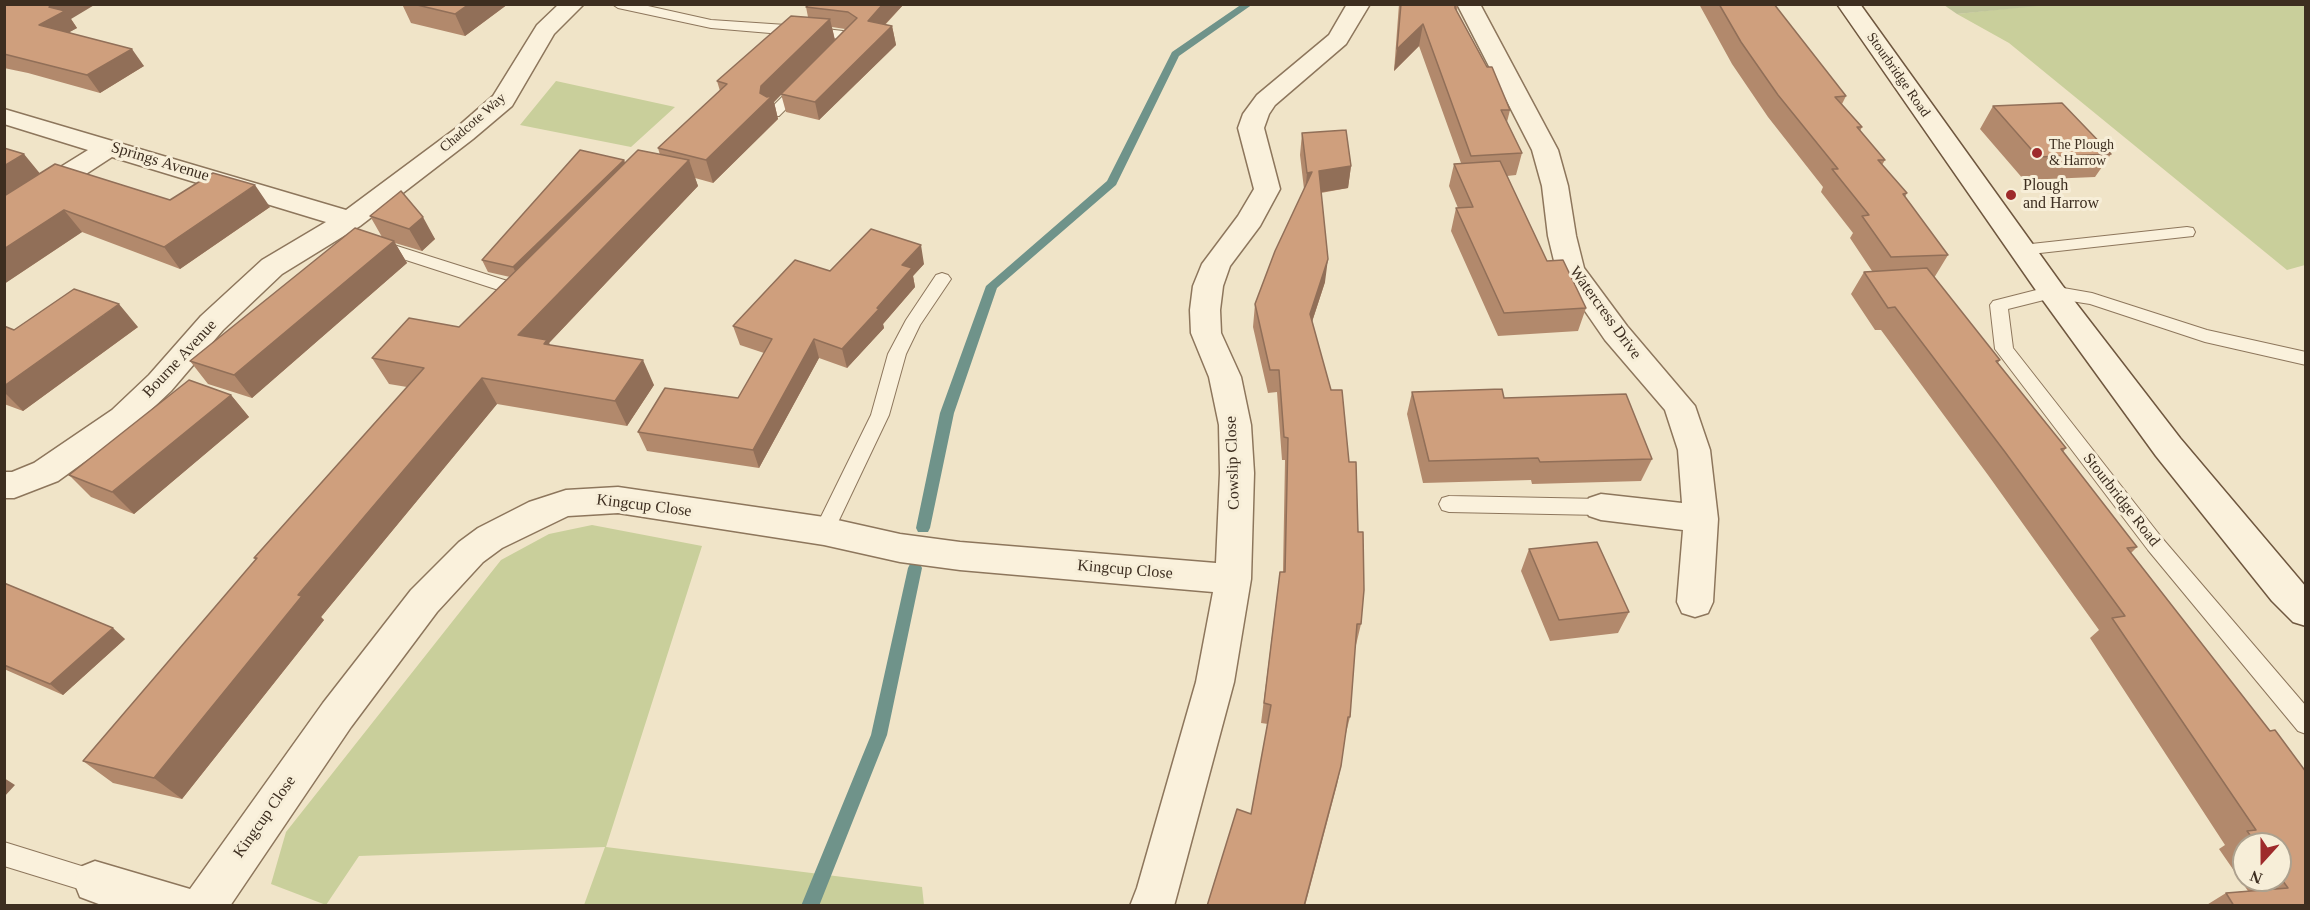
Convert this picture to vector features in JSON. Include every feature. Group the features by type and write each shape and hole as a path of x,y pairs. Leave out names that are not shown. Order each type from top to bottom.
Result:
{"street":[{"name":"Chadcote Way","path":"350,232 503,101 545,30 573,4"},
{"name":"Cowslip Close","path":"1151,906 1157,894 1215,682 1233,579 1237,473 1235,425 1225,377 1206,333 1205,310 1208,286 1216,264 1250,220 1267,189 1251,128 1256,114 1266,100 1338,39 1359,4"},
{"name":"Watercress Drive","path":"1468,4 1545,150 1555,186 1562,236 1570,269 1616,333 1679,406 1694,450 1701,519 1695,602"},
{"name":"Stourbridge Road","path":"1848,4 2052,292 2168,447 2306,611"},
{"name":"Springs Avenue","path":"4,116 110,147 350,232"},
{"path":"4,215 110,147"},
{"name":"Bourne Avenue","path":"4,485 14,485 46,472 123,418 160,383 212,323 272,267 350,232"},
{"name":"Kingcup Close","path":"204,906 337,715 424,601 471,552 490,538 541,512 566,503 618,500 824,531 900,548 960,556 1233,579"},
{"path":"1601,507 1701,519"},
{"path":"95,882 178,906"}],"lane":[{"path":"618,4 711,24 851,36 828,59"},
{"path":"774,113 813,75"},
{"path":"350,232 520,291 537,274"},
{"path":"2022,250 2187,232"},
{"path":"824,531 880,414 897,354 912,324 942,279"},
{"path":"2052,292 2092,299 2205,336 2306,359"},
{"name":"Stourbridge Road","path":"2052,292 2000,305 2004,349 2155,544 2306,724"},
{"path":"1449,504 1601,507"},
{"path":"4,854 95,882"}],"green space":[{"path":"2048,4 2305,5 2305,265 2287,270 2009,43 1957,14"},
{"path":"1944,5 2048,5 1957,14"},
{"path":"556,81 675,107 631,147 520,125"},
{"path":"592,525 702,546 606,847 922,887 924,905 584,905 605,847 359,856 326,905 271,884 286,832 501,560 549,534"}],"building":[{"path":"4,4 53,4 49,7 65,11 39,25 132,49 87,75 4,54"},
{"path":"413,4 469,4 455,14"},
{"path":"809,4 883,4 868,21 892,26 815,102 781,94 857,18 848,12 806,7"},
{"path":"1401,4 1455,4 1455,8 1487,67 1492,67 1510,110 1501,110 1522,153 1471,156 1423,24 1397,49"},
{"path":"1719,4 1774,4 1846,96 1835,97 1862,127 1857,127 1885,160 1878,160 1907,193 1903,194 1948,255 1891,257 1862,216 1869,215 1832,169 1838,169 1778,95 1741,42"},
{"path":"791,16 830,19 761,86 760,93 767,97 772,96 706,160 658,148 727,84 717,81"},
{"path":"2062,103 2111,154 2038,157 1993,106"},
{"path":"1346,130 1351,166 1319,171 1328,259 1310,314 1331,390 1342,390 1349,462 1356,462 1358,532 1363,532 1364,590 1361,624 1357,624 1350,717 1348,717 1341,766 1304,906 1207,906 1237,809 1251,814 1271,705 1264,703 1280,572 1285,572 1288,438 1284,437 1279,370 1270,370 1255,304 1275,251 1312,172 1307,173 1302,133"},
{"path":"4,148 24,154 4,166"},
{"path":"580,150 624,160 513,267 482,260"},
{"path":"638,150 689,160 518,335 547,340 544,344 643,360 615,401 482,378 298,595 302,596 154,778 83,761 257,558 254,558 424,368 372,358 409,318 459,327"},
{"path":"1500,161 1547,261 1563,260 1586,308 1504,313 1456,208 1473,207 1454,164"},
{"path":"55,164 170,200 213,173 255,185 164,247 64,210 4,249 4,196"},
{"path":"401,191 423,217 409,229 370,216"},
{"path":"355,228 394,241 234,375 190,361"},
{"path":"871,229 921,245 902,265 912,268 877,308 879,309 842,349 814,339 753,450 638,432 665,388 738,398 772,339 733,326 795,260 830,271"},
{"path":"1927,268 2000,360 1996,361 2066,448 2061,449 2137,547 2127,548 2270,731 2275,730 2306,772 2306,906 2234,906 2226,893 2292,892 2292,832 2247,831 2256,830 2112,618 2125,616 1895,307 1888,308 1864,272"},
{"path":"74,289 119,304 4,386 4,326 14,330"},
{"path":"189,380 231,395 112,492 69,475"},
{"path":"1502,389 1504,398 1626,394 1652,459 1540,462 1538,458 1429,461 1412,392"},
{"path":"1597,542 1629,612 1559,620 1529,549"},
{"path":"4,583 113,628 50,684 4,665"}],"waterway":[{"path":"923,528 947,413 992,286 1112,183 1175,54 1249,4"},
{"path":"810,906 879,735 915,568"}],"place":[{"name":"The Plough & Harrow","path":"2037,153"},
{"name":"Plough and Harrow","path":"2011,195"}]}
